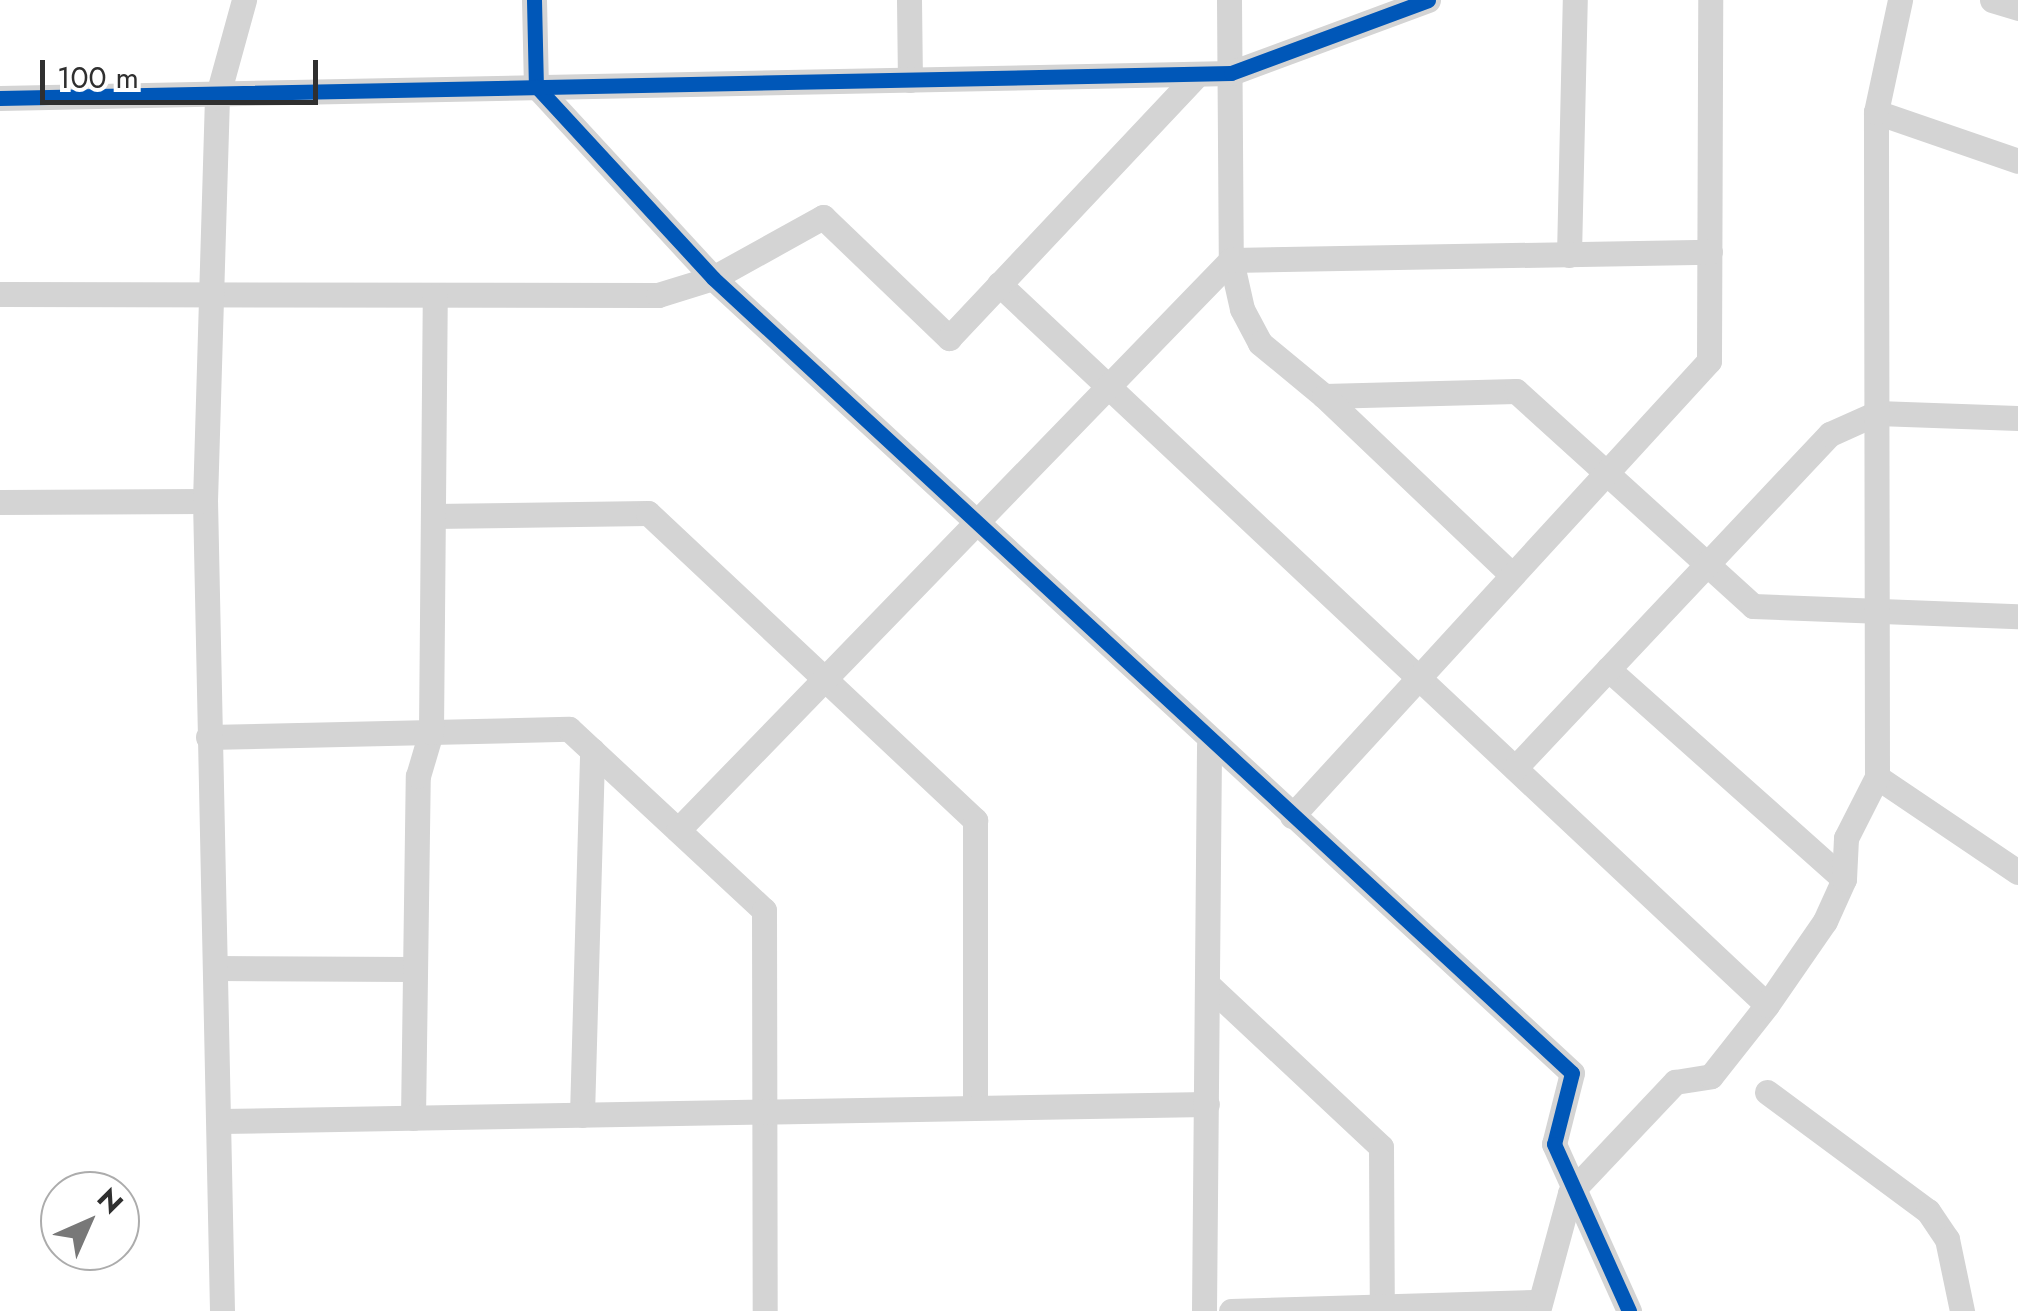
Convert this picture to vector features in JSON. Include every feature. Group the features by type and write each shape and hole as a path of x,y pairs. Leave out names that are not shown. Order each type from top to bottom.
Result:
{"street":[{"path":"222,1311 205,501 215,297 218,98 244,0"},
{"path":"534,0 536,86 712,278 1208,744 1572,1073 1554,1144 1570,1193 1629,1311"},
{"path":"909,0 910,80"},
{"path":"1229,0 1231,260 1260,344 1324,396 1511,574"},
{"path":"0,98 218,98 536,86 1231,73 1428,0"},
{"path":"1569,254 1574,0"},
{"path":"1292,816 1709,361 1710,0"},
{"path":"1230,1311 1536,1307 1570,1193 1676,1082 1712,1076 1767,1005 1844,879 1846,838 1878,777 1876,112 1900,0"},
{"path":"1992,0 2018,8"},
{"path":"0,294 658,295 712,278 823,217 949,338 1197,75"},
{"path":"1876,112 2018,161"},
{"path":"678,830 1231,260 1710,252"},
{"path":"999,284 1767,1005"},
{"path":"413,1118 410,969 418,776 431,732 435,296"},
{"path":"1324,396 1516,390 1753,606 1877,606 2018,616"},
{"path":"1515,768 1830,434 1877,413 2018,418"},
{"path":"0,502 205,501"},
{"path":"433,516 648,513 975,820 975,1108"},
{"path":"1608,669 1844,879"},
{"path":"208,736 569,728 764,910 765,1311"},
{"path":"1204,1311 1208,744"},
{"path":"582,1115 592,750"},
{"path":"1878,777 2018,872"},
{"path":"216,968 410,969"},
{"path":"1206,984 1381,1147 1382,1310"},
{"path":"1767,1092 1928,1212 1947,1239 1962,1311"},
{"path":"220,1121 1208,1104"}],"cycle path":[{"path":"534,0 536,86 713,278 1572,1073 1554,1144 1629,1311"},
{"path":"0,98 1231,73 1428,0"}]}
